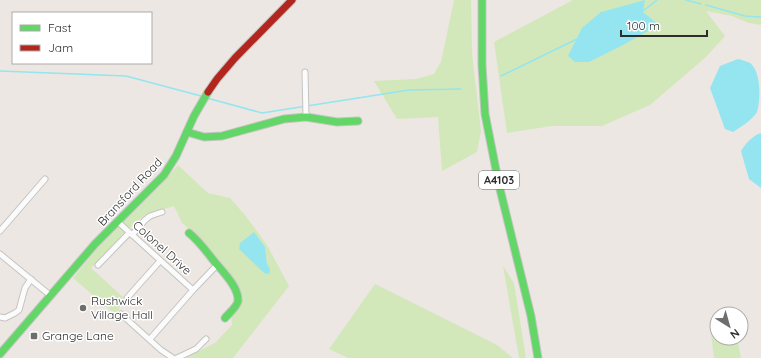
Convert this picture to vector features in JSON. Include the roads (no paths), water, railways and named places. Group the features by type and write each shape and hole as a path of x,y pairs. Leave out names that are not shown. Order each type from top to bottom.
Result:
{"main road":[{"name":"Bransford Road","path":"0,354 95,244 167,170 171,165 206,93 267,24 292,0"},
{"name":"A4103","path":"482,0 482,87 487,129 530,313 538,358"},
{"path":"187,132 204,137 222,136 284,119 306,117 337,122 358,121"},
{"path":"189,233 199,242 227,276 236,292 238,301 237,304 225,318"}],"street":[{"path":"305,72 306,117"},
{"path":"0,231 45,179"},
{"path":"98,265 145,220 150,216 162,212"},
{"name":"Colonel Drive","path":"117,221 193,290"},
{"path":"0,254 51,296"},
{"path":"127,298 160,261"},
{"name":"Colonel Drive","path":"150,339 217,265"},
{"path":"0,317 6,318 19,310 25,288 31,280"},
{"path":"121,314 161,350 173,358"},
{"path":"177,358 196,349 206,339"}],"water":[{"path":"645,0 643,12 659,25 589,62 575,62 568,56 582,28 601,12"},
{"path":"738,59 750,63 754,67 758,79 759,100 755,115 733,132 725,129 710,88 720,66"},
{"path":"761,133 761,188 749,179 741,151 750,140"},
{"path":"254,232 265,247 267,264 270,269 269,274 264,273 239,249 240,243"}],"waterway":[{"path":"643,11 657,0"},
{"path":"686,0 701,4"},
{"path":"706,5 745,16 761,17"},
{"path":"501,76 577,39"},
{"path":"0,71 126,76 201,96"},
{"path":"207,98 262,113 409,90 461,89"}],"place":[{"name":"Rushwick Village Hall","path":"83,308"},
{"name":"Grange Lane","path":"34,336"}]}
